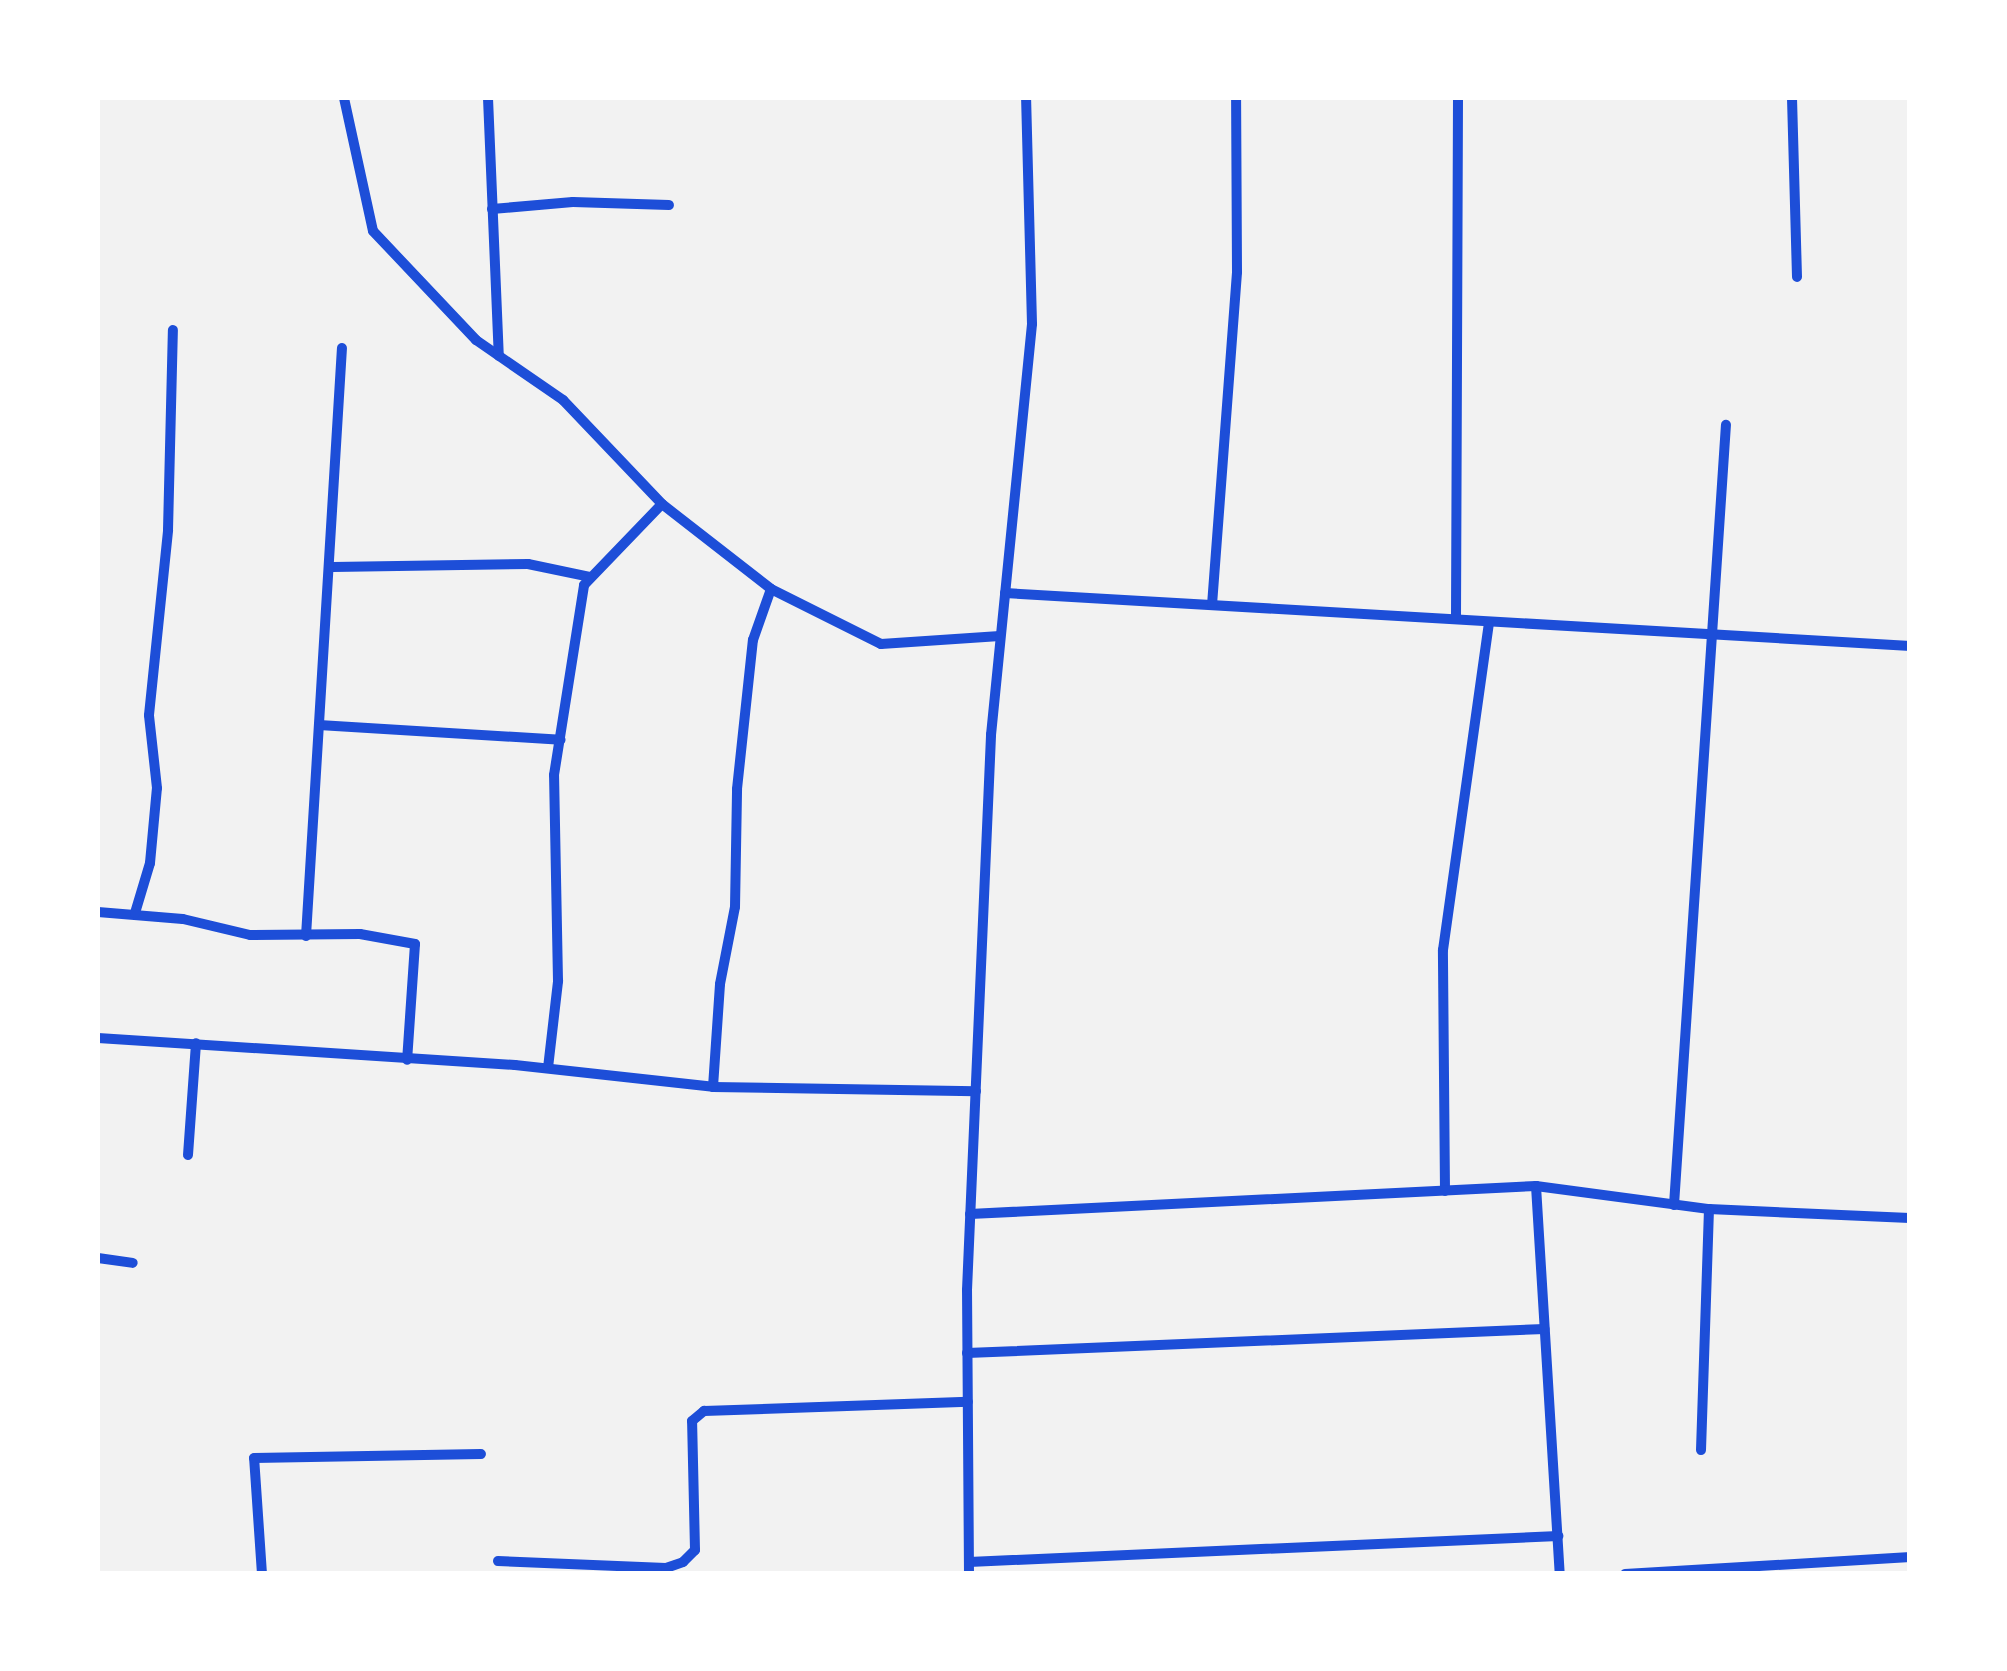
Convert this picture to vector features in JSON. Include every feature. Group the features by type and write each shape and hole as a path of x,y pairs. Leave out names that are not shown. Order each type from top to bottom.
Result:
{"street":[{"path":"344,98 373,232 476,340 564,400 662,504 771,589 881,644 1000,636"},
{"path":"488,98 499,356"},
{"path":"1026,98 1032,324 1000,636 976,1091 967,1353 969,1568 1558,1536"},
{"path":"1212,605 1237,272 1236,98"},
{"path":"1456,619 1458,98"},
{"path":"1792,98 1797,277"},
{"path":"492,209 573,202 669,204"},
{"path":"135,913 150,863 157,788 149,715 168,530 172,330"},
{"path":"306,936 333,567 342,348"},
{"path":"1674,1204 1726,425"},
{"path":"548,1068 558,980 554,775 590,577 662,504"},
{"path":"333,567 528,564 590,577"},
{"path":"713,1087 720,984 736,907 737,789 754,640 771,589"},
{"path":"1005,593 1910,646"},
{"path":"1445,1191 1443,950 1489,622"},
{"path":"319,726 562,740"},
{"path":"98,912 135,913 250,935 360,934 415,944 408,1060"},
{"path":"98,1038 548,1068 713,1087 976,1091"},
{"path":"188,1155 196,1043"},
{"path":"1536,1186 1560,1574"},
{"path":"970,1214 1536,1186 1709,1210 1910,1218"},
{"path":"1701,1450 1709,1210"},
{"path":"98,1258 133,1263"},
{"path":"967,1353 1544,1329"},
{"path":"498,1561 666,1568 683,1562 695,1550 692,1420 704,1411 968,1402"},
{"path":"262,1574 254,1458 481,1454"},
{"path":"1625,1574 1910,1557"}]}
